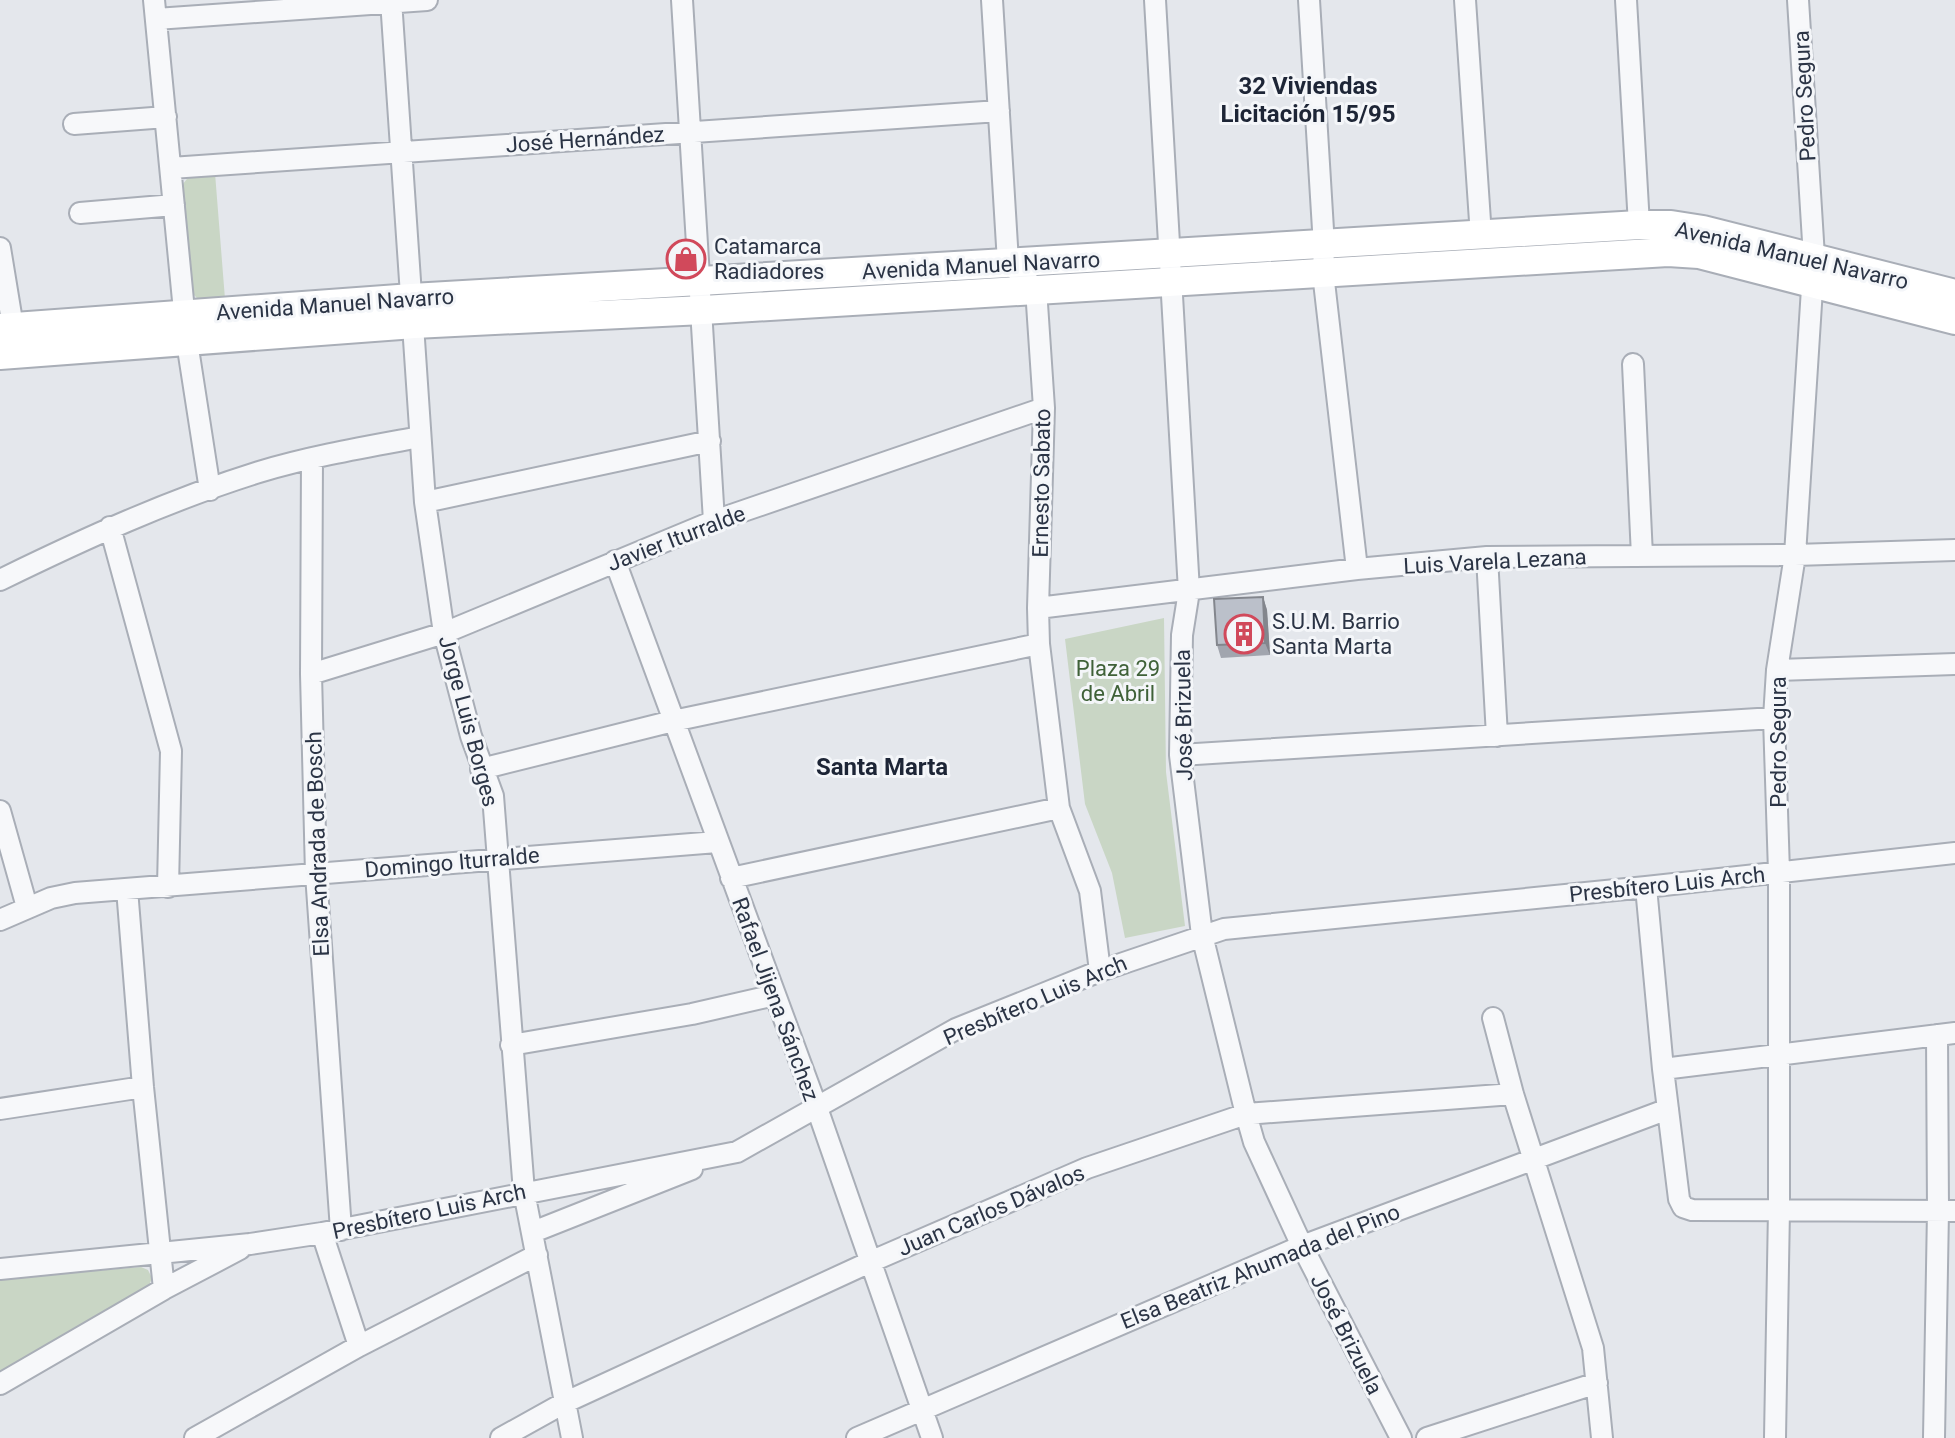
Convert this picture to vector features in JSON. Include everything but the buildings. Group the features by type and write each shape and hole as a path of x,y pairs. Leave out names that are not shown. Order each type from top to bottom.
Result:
{"main road":[{"name":"Avenida Manuel Navarro","path":"1324,260 1481,236 1639,225 1687,226 1955,320"},
{"name":"Avenida Manuel Navarro","path":"412,311 703,310 1036,289 1171,269 1324,260 1668,252 1813,270 1955,294"},
{"name":"Avenida Manuel Navarro","path":"0,355 186,329 412,311 701,281 1008,262 1171,269"},
{"name":"Avenida Manuel Navarro","path":"6,327 186,329"}],"street":[{"path":"210,490 186,329 155,10 427,0"},
{"path":"682,0 714,521"},
{"path":"992,0 1008,262 1036,289"},
{"name":"José Brizuela","path":"1155,0 1189,591 1182,635 1180,755 1202,935 1254,1142 1302,1246 1401,1438"},
{"path":"1309,0 1324,260 1357,569"},
{"path":"1465,0 1481,236"},
{"path":"1626,0 1639,225"},
{"name":"Pedro Segura","path":"1775,1438 1779,872 1774,718 1777,670 1795,555 1813,270 1798,0"},
{"name":"Jorge Luis Borges","path":"392,1 425,502 444,633 481,769 493,796 524,1192 572,1438"},
{"name":"José Hernández","path":"171,168 999,111"},
{"path":"74,124 166,117"},
{"path":"80,213 174,205"},
{"path":"0,248 6,327"},
{"name":"Ernesto Sabato","path":"1036,289 1044,408 1039,644 1059,808 1090,891 1100,971"},
{"path":"1633,364 1642,556"},
{"name":"Javier Iturralde","path":"311,674 444,633 714,521 1044,408"},
{"path":"0,580 110,527 258,472 420,437"},
{"path":"425,502 710,441"},
{"name":"Elsa Andrada de Bosch","path":"312,458 311,674 316,874 332,1232 359,1346"},
{"path":"110,527 171,751 168,887"},
{"name":"Luis Varela Lezana","path":"1038,608 1357,569 1487,557 1795,555 1955,550"},
{"path":"1487,557 1497,736"},
{"name":"Rafael Jijena Sánchez","path":"615,561 817,1108 932,1438"},
{"path":"481,769 673,721 1039,644"},
{"path":"1777,670 1955,664"},
{"path":"1180,755 1774,718"},
{"path":"731,878 1059,808"},
{"path":"0,811 3,833 27,907"},
{"name":"Domingo Iturralde","path":"0,920 51,898 75,893 717,842"},
{"name":"Presbítero Luis Arch","path":"0,1269 250,1244 332,1232 737,1152 956,1029 1100,971 1224,929 1955,853"},
{"path":"1646,887 1663,1069 1679,1199 1683,1207 1692,1210 1946,1211"},
{"path":"127,889 158,1252 164,1289"},
{"path":"511,1045 692,1014 775,995"},
{"path":"1493,1018 1513,1094 1593,1348 1602,1438"},
{"path":"1663,1069 1946,1034 1946,1211 1934,1438"},
{"path":"0,1109 143,1087"},
{"name":"Juan Carlos Dávalos","path":"501,1438 564,1403 870,1262 1087,1168 1246,1114 1513,1094"},
{"name":"Elsa Beatriz Ahumada del Pino","path":"857,1438 1302,1246 1668,1109"},
{"path":"533,1232 737,1152"},
{"path":"0,1384 164,1289 250,1244"},
{"path":"195,1438 359,1346 537,1255"},
{"path":"1427,1438 1597,1383"}],"green space":[{"path":"215,173 225,299 198,299 192,293 183,184 190,175"},
{"name":"Plaza 29 de Abril","path":"1164,618 1166,772 1185,926 1125,938 1112,873 1085,804 1065,639"},
{"path":"141,1267 148,1270 152,1278 148,1288 0,1374 0,1279"}],"place":[{"name":"Catamarca Radiadores","path":"686,259"},
{"name":"S.U.M. Barrio Santa Marta","path":"1244,634"}],"district":[{"name":"32 Viviendas Licitación 15/95","path":"1308,100"},
{"name":"Santa Marta","path":"882,767"}]}
